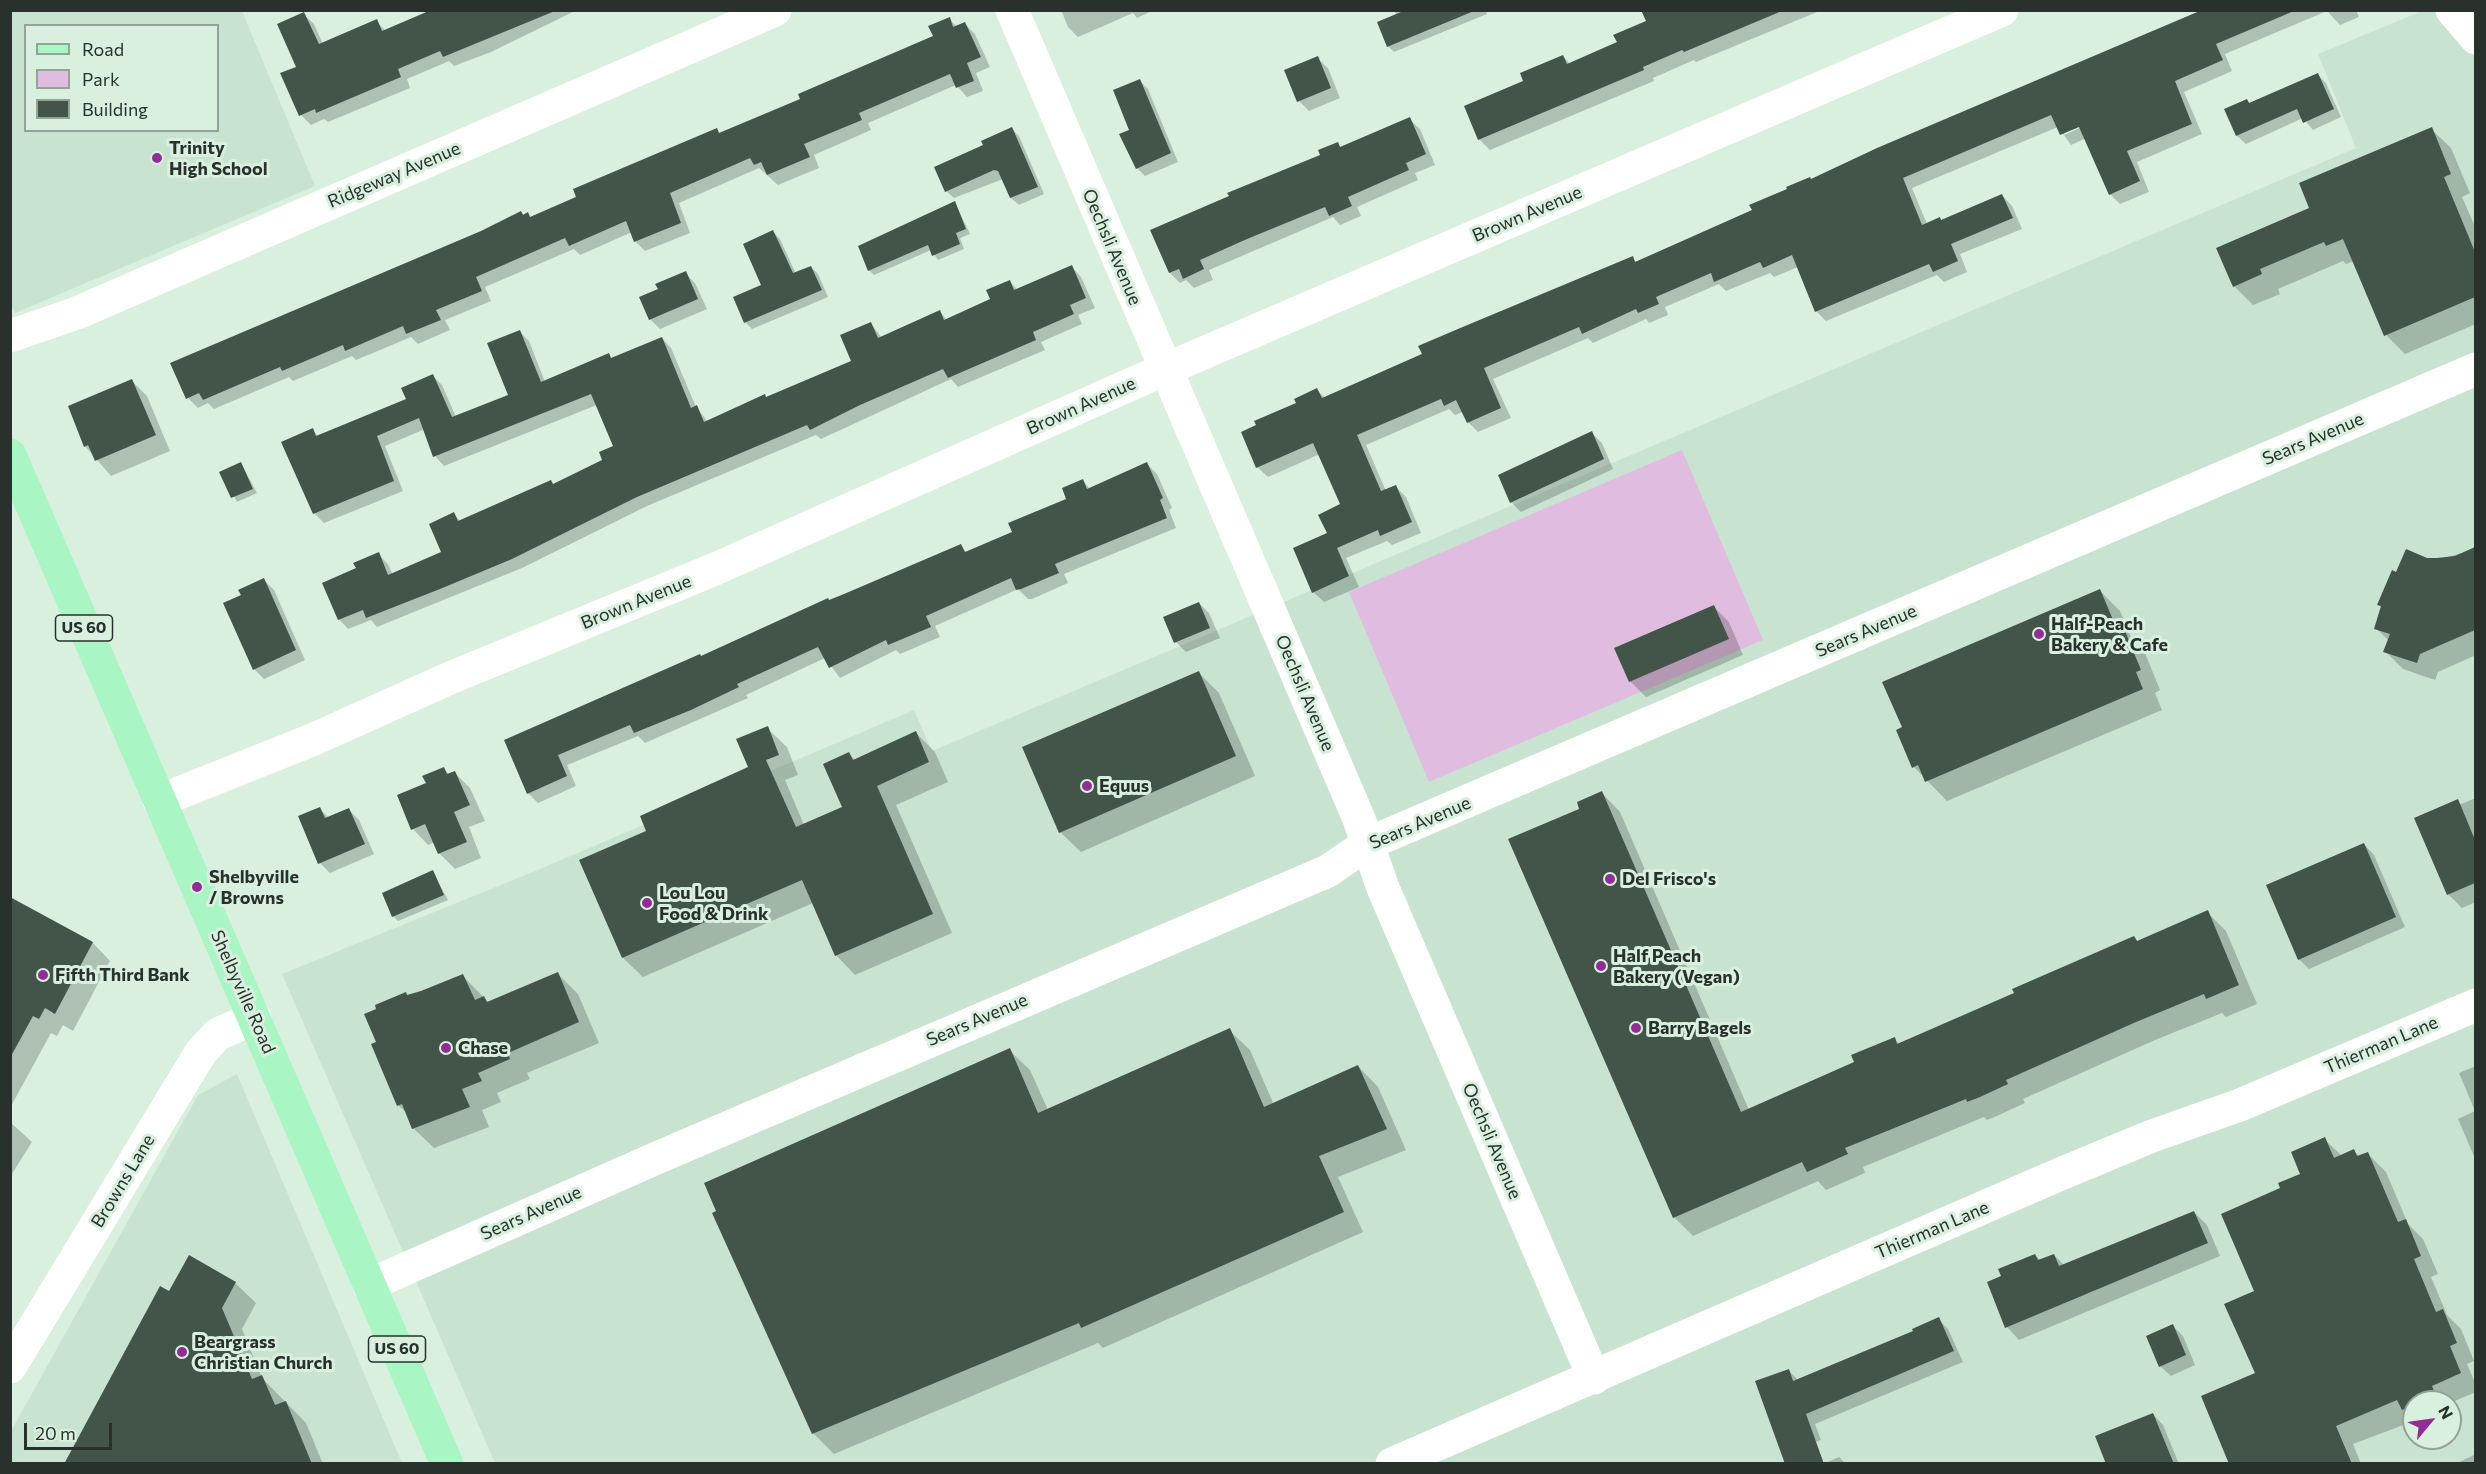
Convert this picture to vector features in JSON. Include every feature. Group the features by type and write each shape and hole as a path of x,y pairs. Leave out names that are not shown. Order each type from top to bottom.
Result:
{"main road":[{"name":"Shelbyville Road","path":"10,455 447,1464"}],"street":[{"name":"Ridgeway Avenue","path":"10,336 88,308 776,10"},
{"name":"Oechsli Avenue","path":"1011,10 1359,819 1383,888 1594,1377"},
{"name":"Brown Avenue","path":"159,801 312,740 450,678 715,569 1165,370 2002,10"},
{"path":"2452,10 2475,38"},
{"name":"Sears Avenue","path":"369,1285 659,1156 1328,871 1367,844 2475,369"},
{"name":"Thierman Lane","path":"1392,1464 2058,1175 2151,1136 2240,1105 2475,1005"},
{"name":"Browns Lane","path":"10,1367 201,1052 218,1034 255,1018"}],"shaded area":[{"name":"Trinity High School","path":"10,11 242,11 315,186 15,313 10,303"},
{"path":"2422,11 2475,11 2475,1463 495,1463 282,974 535,871 914,710 932,751 2356,148 2318,54"},
{"path":"237,1074 402,1463 11,1464 11,1431 198,1095"}],"green space":[{"path":"1682,450 1763,640 1429,782 1349,592"}],"building":[{"path":"431,10 555,11 443,57 440,51 398,69 401,77 316,113 315,109 299,116 280,73 296,67 277,24 304,12 319,44 377,19 382,31"},
{"path":"1406,10 1474,11 1387,47 1377,22"},
{"path":"1641,10 1782,11 1684,52 1682,50 1643,67 1644,70 1478,140 1464,106 1523,81 1520,73 1563,55 1567,64 1617,42 1613,35 1646,21"},
{"path":"2202,10 2294,11 2216,44 2223,60 2175,81 2192,124 2127,151 2140,181 2109,195 2079,127 2060,135 2051,115 1903,178 1922,225 1940,217 1941,220 2002,194 2013,218 1951,244 1958,261 1933,272 1929,264 1815,312 1792,255 1763,268 1760,262 1714,282 1711,273 1656,297 1659,304 1638,313 1636,309 1582,334 1579,327 1484,368 1501,408 1467,423 1456,400 1444,406 1441,399 1357,435 1381,491 1396,485 1412,522 1380,536 1378,530 1337,548 1349,576 1312,593 1293,548 1327,533 1318,515 1340,504 1313,443 1256,468 1241,432 1256,425 1254,421 1296,403 1294,399 1317,388 1322,398 1422,354 1418,346 1633,256 1635,262 1752,210 1749,205 1787,189 1786,187 1810,177 1811,179 1877,148"},
{"path":"950,17 953,27 965,22 981,57 967,63 974,81 956,88 950,74 859,113 862,120 804,144 810,157 767,175 761,162 754,165 750,158 670,193 681,223 634,242 626,221 569,246 565,238 476,277 482,291 436,310 441,320 406,334 403,326 345,351 343,345 282,371 280,367 203,400 199,393 186,399 170,363 481,231 521,211 523,215 528,212 530,217 576,197 573,189 717,128 719,133 800,99 798,94 933,36 928,26"},
{"path":"1318,56 1331,88 1297,102 1284,70"},
{"path":"2318,73 2334,109 2303,123 2297,109 2236,136 2224,109 2247,99 2249,103"},
{"path":"1140,79 1171,153 1136,169 1119,134 1129,130 1113,90"},
{"path":"1410,117 1426,154 1406,163 1409,170 1348,197 1352,206 1329,216 1325,207 1200,260 1204,269 1183,279 1179,269 1169,273 1150,230 1229,196 1227,193 1320,155 1318,150 1338,142 1340,147"},
{"path":"1012,127 1038,187 1010,198 998,171 994,170 945,192 934,167 983,145 981,141"},
{"path":"2432,127 2451,174 2444,177 2475,252 2475,297 2384,336 2343,239 2326,246 2324,242 2260,269 2262,274 2233,287 2216,248 2309,208 2299,183"},
{"path":"955,201 966,229 956,233 960,244 932,256 928,245 868,271 858,246"},
{"path":"773,230 793,273 811,266 822,290 744,323 733,297 761,285 743,244"},
{"path":"1072,265 1086,298 1070,305 1074,314 1033,332 1036,340 948,378 943,369 860,405 810,430 807,425 637,497 512,559 440,589 366,618 363,610 338,620 322,583 356,568 353,563 379,552 388,575 441,552 429,524 454,512 458,521 551,480 553,484 602,460 599,452 613,446 591,394 433,457 419,418 377,436 394,481 313,514 281,442 313,428 316,436 406,399 401,388 433,374 452,417 508,395 487,343 520,330 541,382 609,353 611,358 662,337 691,408 697,405 704,422 765,394 766,397 851,361 840,335 871,322 878,338 940,310 944,320 990,299 986,290 1010,280 1014,290"},
{"path":"686,271 698,299 649,320 639,297 658,289 655,284"},
{"path":"132,379 156,435 95,461 88,445 84,447 68,406"},
{"path":"1592,431 1604,459 1510,503 1498,475"},
{"path":"241,462 253,489 231,498 219,472"},
{"path":"1147,462 1163,498 1160,500 1167,518 1055,564 1059,573 1021,589 1016,590 1011,578 926,616 931,627 888,645 886,640 829,668 818,647 737,684 739,687 691,710 634,733 630,725 558,755 567,776 527,794 504,740 700,654 701,656 828,598 829,600 844,594 961,544 965,552 1012,532 1008,523 1066,499 1062,488 1083,479 1087,489"},
{"path":"2475,547 2475,630 2420,654 2417,663 2383,652 2390,634 2374,629 2381,606 2377,605 2392,570 2396,572 2406,549 2427,558 2437,558 2455,556"},
{"path":"264,578 296,650 253,670 223,603 241,595 238,590"},
{"path":"2100,589 2119,634 2125,631 2141,670 2136,672 2143,689 1925,782 1918,765 1912,768 1896,730 1902,727 1882,682"},
{"path":"1199,602 1210,628 1174,643 1163,617"},
{"path":"1714,605 1729,639 1629,682 1614,648"},
{"path":"1199,671 1236,756 1059,833 1022,747"},
{"path":"768,726 779,755 766,760 796,827 842,807 823,764 849,752 853,760 916,731 929,762 877,786 933,914 835,956 802,880 622,958 579,860 646,831 640,816 748,767 736,739"},
{"path":"444,767 447,774 455,771 470,805 454,812 467,842 438,854 425,824 411,830 397,795 426,783 422,776"},
{"path":"1602,791 1741,1112 1854,1062 1851,1055 1895,1037 1897,1044 2014,993 2012,989 2134,936 2137,941 2208,910 2239,985 2206,999 2204,994 2136,1022 2006,1080 2008,1084 1980,1097 1967,1102 1966,1099 1845,1148 1848,1154 1807,1172 1802,1162 1673,1218 1508,839 1579,809 1577,802"},
{"path":"2458,799 2475,840 2475,883 2447,895 2414,818"},
{"path":"320,807 325,818 349,808 365,844 318,864 298,816"},
{"path":"2364,843 2396,917 2298,960 2266,885"},
{"path":"433,870 444,895 392,917 382,893"},
{"name":"Fifth Third Bank","path":"10,897 93,942 55,1014 45,1008 39,1019 33,1016 10,1058"},
{"name":"Chase","path":"558,972 579,1022 508,1053 510,1059 478,1073 482,1081 462,1089 470,1107 412,1129 402,1104 397,1106 371,1044 376,1042 364,1014 376,1009 375,1005 406,992 407,995 421,991 463,974 475,1000 484,996 487,1002"},
{"path":"1230,1028 1264,1107 1358,1065 1387,1129 1319,1156 1344,1212 1081,1328 1079,1323 812,1434 712,1213 716,1211 704,1183 1010,1048 1038,1113"},
{"path":"2325,1137 2334,1158 2354,1149 2357,1156 2368,1152 2398,1222 2406,1219 2421,1256 2414,1259 2436,1312 2443,1309 2457,1343 2450,1346 2461,1373 2432,1386 2434,1390 2402,1390 2402,1410 2397,1400 2336,1426 2352,1464 2229,1464 2201,1396 2255,1373 2224,1304 2254,1291 2221,1214 2280,1188 2278,1183 2300,1174 2291,1152"},
{"path":"2194,1211 2208,1243 2005,1328 1987,1282 2001,1276 1998,1269 2035,1254 2038,1260 2054,1254 2059,1266"},
{"name":"Beargrass Christian Church","path":"189,1255 236,1282 222,1308 252,1379 262,1375 275,1405 286,1401 312,1464 64,1464 160,1286 169,1291"},
{"path":"1939,1317 1954,1351 1806,1414 1824,1464 1785,1464 1755,1381 1789,1369 1793,1381 1913,1331 1912,1329"},
{"path":"2173,1324 2186,1355 2159,1367 2146,1336"},
{"path":"2153,1413 2174,1464 2106,1464 2095,1436"}],"place":[{"name":"Trinity High School","path":"157,158"},
{"name":"Half-Peach Bakery & Cafe","path":"2039,634"},
{"name":"Equus","path":"1087,786"},
{"name":"Del Frisco's","path":"1610,879"},
{"name":"Shelbyville / Browns","path":"197,887"},
{"name":"Lou Lou Food & Drink","path":"647,903"},
{"name":"Half Peach Bakery (Vegan)","path":"1601,966"},
{"name":"Fifth Third Bank","path":"43,975"},
{"name":"Barry Bagels","path":"1636,1028"},
{"name":"Chase","path":"446,1048"},
{"name":"Beargrass Christian Church","path":"182,1352"}]}
